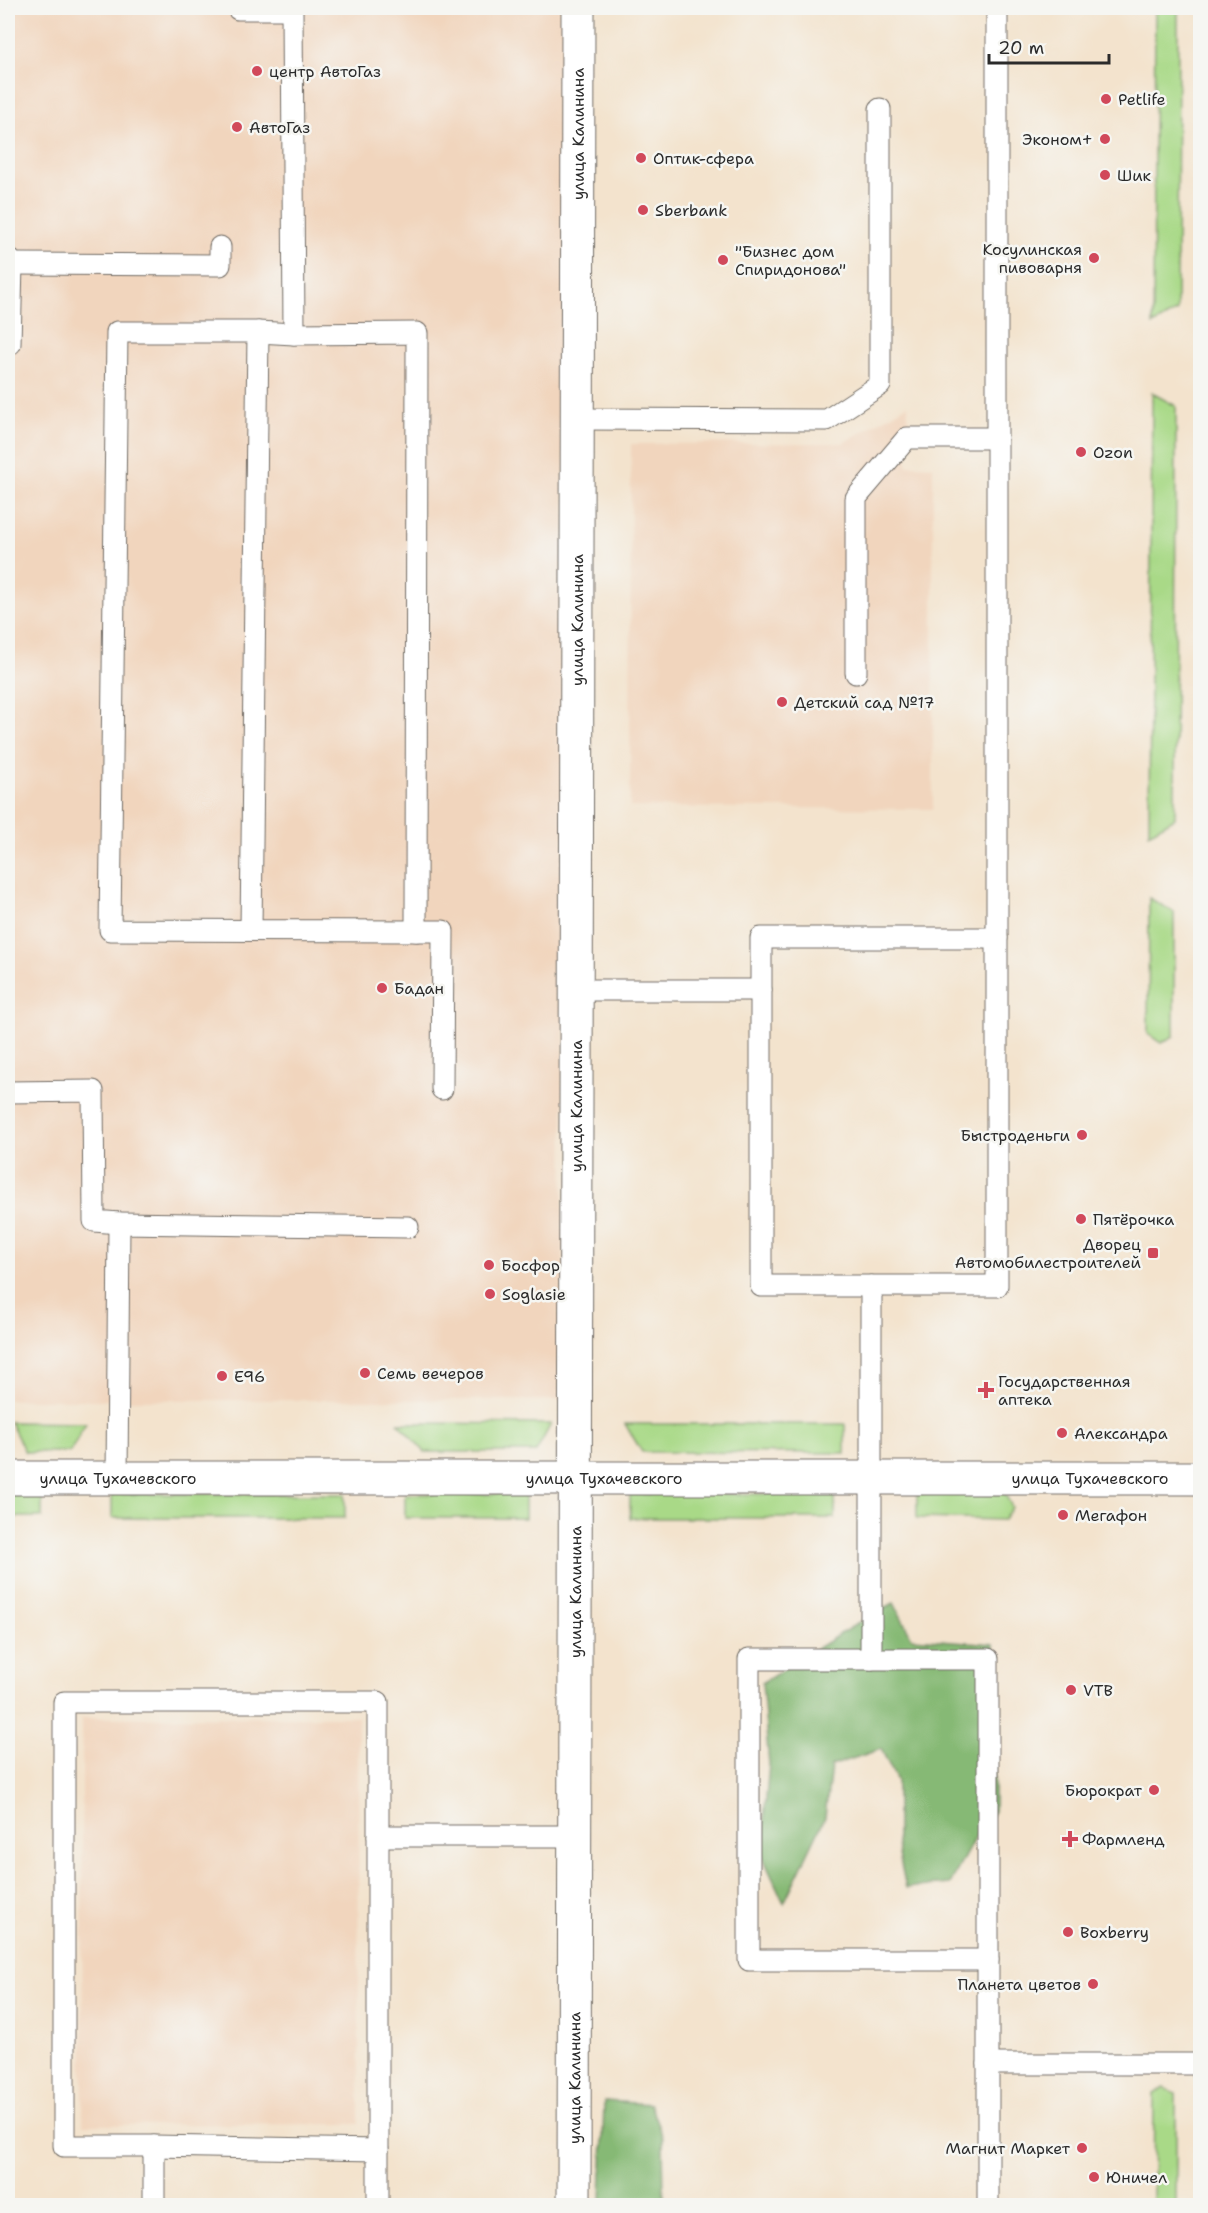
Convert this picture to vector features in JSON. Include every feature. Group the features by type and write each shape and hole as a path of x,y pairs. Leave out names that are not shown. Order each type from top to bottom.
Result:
{"street":[{"name":"улица Калинина","path":"574,2205 578,8"},
{"name":"улица Тухачевского","path":"8,1478 1200,1478"}],"lane":[{"path":"238,8 292,9 294,334"},
{"path":"997,8 997,438 997,938 997,1286 761,1286 761,938 997,938"},
{"path":"578,419 827,420 880,385 880,109"},
{"path":"8,345 10,344 10,260 220,265 220,247"},
{"path":"416,931 417,333 117,332 110,930 251,930 416,931 443,931 442,1089"},
{"path":"251,930 258,332"},
{"path":"856,673 856,498 907,438 997,438"},
{"path":"576,990 761,990"},
{"path":"8,1092 93,1091 94,1221 408,1227"},
{"path":"117,1478 119,1223"},
{"path":"871,1286 871,1659"},
{"path":"988,1960 749,1960 749,1659 988,1659 988,1960 988,2205"},
{"path":"378,2151 64,2146 64,1702 378,1702 378,1836 378,2151 378,2205"},
{"path":"378,1836 574,1836"},
{"path":"988,2064 1200,2064"},
{"path":"154,2146 154,2205"}],"shaded area":[{"path":"8,8 566,8 563,1400 8,1400"},
{"name":"Детский сад №17","path":"908,405 907,465 933,466 933,809 630,807 631,444 843,443"},
{"path":"358,1717 359,2124 83,2125 82,1718"}],"green space":[{"path":"1155,8 1178,8 1177,311 1153,325"},
{"path":"1152,393 1176,406 1175,818 1149,833"},
{"path":"1149,898 1174,912 1174,1036 1161,1043 1148,1034"},
{"path":"10,1422 86,1423 70,1452 25,1452"},
{"path":"398,1423 551,1424 536,1452 425,1452"},
{"path":"625,1424 845,1424 845,1453 642,1452"},
{"path":"917,1493 1005,1494 1012,1507 1004,1520 917,1518"},
{"path":"8,1494 42,1494 42,1517 8,1517"},
{"path":"112,1494 345,1494 345,1518 112,1518"},
{"path":"405,1494 525,1494 525,1518 405,1518"},
{"path":"630,1494 835,1494 835,1518 630,1518"},
{"path":"894,1603 912,1638 994,1644 994,1811 976,1835 950,1884 906,1888 897,1845 897,1781 881,1749 831,1766 825,1817 784,1903 761,1853 769,1764 762,1683"},
{"path":"1164,2088 1176,2093 1176,2205 1153,2205 1154,2094"},
{"path":"604,2101 650,2104 663,2138 664,2205 601,2205"}],"place":[{"name":"центр АвтоГаз","path":"257,71"},
{"name":"Petlife","path":"1106,99"},
{"name":"АвтоГаз","path":"237,127"},
{"name":"Эконом+","path":"1105,139"},
{"name":"Оптик-сфера","path":"641,158"},
{"name":"Шик","path":"1105,175"},
{"name":"Sberbank","path":"643,210"},
{"name":"Косулинская пивоварня","path":"1094,258"},
{"name":"\"Бизнес дом Спиридонова\"","path":"723,260"},
{"name":"Ozon","path":"1081,452"},
{"name":"Детский сад №17","path":"782,702"},
{"name":"Бадан","path":"382,988"},
{"name":"Быстроденьги","path":"1082,1135"},
{"name":"Пятёрочка","path":"1081,1219"},
{"name":"Дворец Автомобилестроителей","path":"1153,1253"},
{"name":"Босфор","path":"489,1265"},
{"name":"Soglasie","path":"490,1294"},
{"name":"Семь вечеров","path":"365,1373"},
{"name":"E96","path":"222,1376"},
{"name":"Государственная аптека","path":"986,1390"},
{"name":"Александра","path":"1062,1433"},
{"name":"Мегафон","path":"1063,1515"},
{"name":"VTB","path":"1071,1690"},
{"name":"Бюрократ","path":"1154,1790"},
{"name":"Фармленд","path":"1070,1839"},
{"name":"Boxberry","path":"1068,1932"},
{"name":"Планета цветов","path":"1093,1984"},
{"name":"Магнит Маркет","path":"1082,2148"},
{"name":"Юничел","path":"1094,2177"}]}
